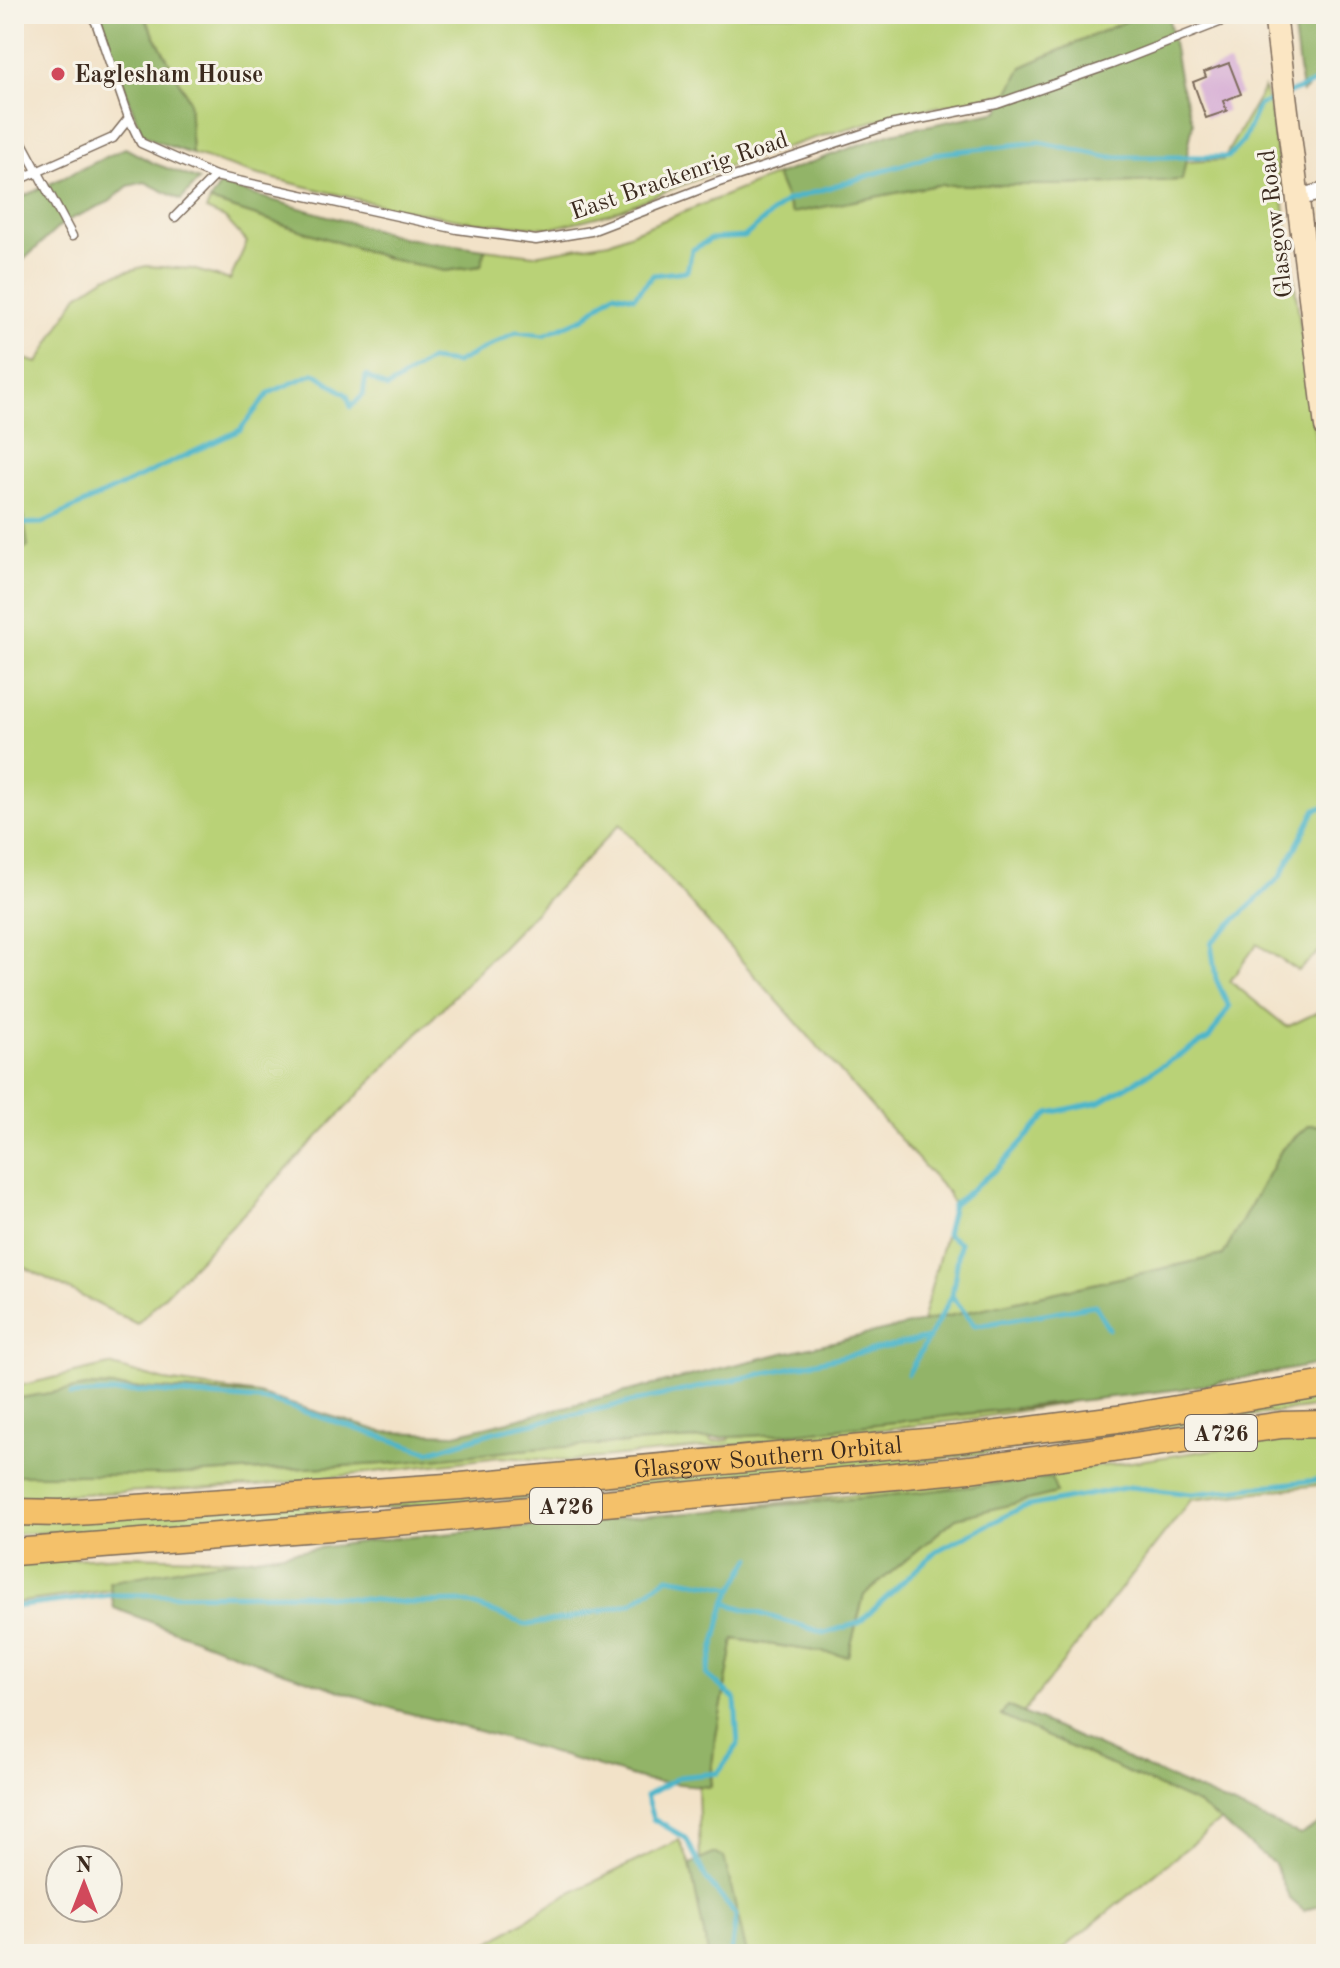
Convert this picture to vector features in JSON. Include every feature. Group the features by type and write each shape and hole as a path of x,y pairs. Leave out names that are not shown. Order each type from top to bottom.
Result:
{"highway":[{"name":"Glasgow Southern Orbital","path":"14,1512 61,1513 461,1486 957,1439 1117,1419 1326,1384"},
{"name":"Glasgow Southern Orbital","path":"14,1552 433,1519 970,1469 1282,1425 1308,1422 1326,1424"}],"main road":[{"name":"Glasgow Road","path":"1275,14 1326,427"}],"street":[{"path":"1299,197 1326,191"}],"lane":[{"name":"East Brackenrig Road","path":"90,14 96,22 129,118 141,143 215,176 457,229 536,240 591,231 716,183 889,125 997,104 1222,21 1264,14"},
{"path":"14,182 113,138 129,118"},
{"path":"20,139 72,236"},
{"path":"175,217 215,176"}],"green space":[{"path":"98,14 143,14 189,100 192,154 155,141 141,132"},
{"path":"143,14 1142,14 1022,67 1009,93 895,115 811,139 732,165 612,213 552,228 474,222 385,206 255,174 192,154 189,99"},
{"path":"1142,14 1168,14 1180,82 1193,123 1182,180 1064,185 937,185 792,213 776,175 892,133 999,111 1022,67"},
{"path":"1292,14 1326,14 1326,72 1302,92"},
{"path":"1264,88 1271,113 1326,516 1326,945 1298,971 1257,944 1230,981 1287,1027 1326,1008 1326,1126 1309,1125 1282,1149 1224,1255 922,1322 953,1205 948,1193 620,824 137,1324 14,1262 14,552 27,547 24,519 14,487 14,356 38,363 77,296 106,277 146,266 192,269 230,280 247,242 225,218 206,210 210,201 390,259 445,271 481,266 485,249 534,255 609,242 776,175 792,212 937,185 1064,185 1181,180 1185,162 1223,160"},
{"path":"125,148 153,163 199,180 181,200 145,182 128,186 109,202 64,222 14,269 14,201"},
{"path":"220,185 404,238 485,249 481,266 445,271 390,259 210,201"},
{"path":"14,487 24,519 28,547 14,552"},
{"path":"1309,1125 1326,1126 1326,1363 1181,1389 798,1433 531,1449 384,1464 166,1475 14,1475 14,1399 92,1386 258,1394 383,1432 456,1434 779,1354 1223,1255 1282,1149"},
{"path":"109,1365 165,1381 258,1394 92,1386 14,1399 14,1387"},
{"path":"1326,1398 1326,1407 886,1467 517,1500 494,1499 136,1529 14,1534 14,1523 1093,1434"},
{"path":"1068,1403 970,1419 824,1436 568,1461 500,1457 257,1486 14,1497 14,1475 166,1475 384,1464 531,1449 710,1438 711,1442 729,1440 730,1437 798,1433"},
{"path":"1295,1437 1326,1437 1326,1484 1191,1500 1023,1713 1007,1706 1001,1715 1198,1804 1220,1821 1056,1954 746,1954 716,1853 700,1860 698,1786 711,1787 714,1747 734,1639 848,1656 864,1595 956,1518 1057,1492 863,1498 740,1507 1118,1464"},
{"path":"1051,1478 1057,1493 956,1518 864,1595 848,1656 734,1639 714,1747 710,1787 647,1781 397,1710 273,1668 114,1608 109,1582 187,1567 374,1540 863,1498"},
{"path":"125,1556 241,1559 110,1582 111,1590 14,1603 14,1562"},
{"path":"1007,1706 1300,1835 1326,1820 1326,1905 1324,1903 1304,1911 1290,1899 1274,1864 1198,1804 1001,1716"},
{"path":"679,1840 690,1864 708,1954 470,1954 565,1896"},
{"path":"716,1853 724,1857 747,1954 708,1954 690,1864"}],"building":[{"path":"1229,63 1241,94 1223,101 1227,111 1206,118 1193,82 1206,77 1204,72"}],"waterway":[{"path":"1289,93 1326,78"},
{"path":"14,524 42,523 240,430 269,393 315,373 347,395 351,407 363,395 366,376 387,388 430,360 456,363 516,332 544,335 584,318 614,293 634,297 653,275 687,271 692,250 711,239 744,237 786,201 941,153 1039,142 1109,157 1228,157 1243,141 1259,105 1280,97"},
{"path":"908,1374 952,1296 960,1243 946,1234 953,1205 999,1167 1049,1113 1100,1102 1209,1038 1229,1007 1216,979 1211,943 1280,877 1316,809 1326,807"},
{"path":"952,1296 975,1326 1095,1305 1109,1329"},
{"path":"71,1395 144,1391 271,1401 429,1452 497,1431 928,1338"},
{"path":"725,1603 825,1633 859,1623 936,1551 1023,1507 1130,1487 1192,1494 1326,1479"},
{"path":"731,1954 736,1915 707,1880 686,1838 653,1819 646,1796 679,1777 718,1773 738,1745 735,1699 707,1675 725,1603 751,1558"},
{"path":"14,1607 109,1595 303,1594 411,1603 465,1602 527,1625 632,1603 668,1577 734,1588"}],"place":[{"name":"Eaglesham House","path":"58,74"}]}
